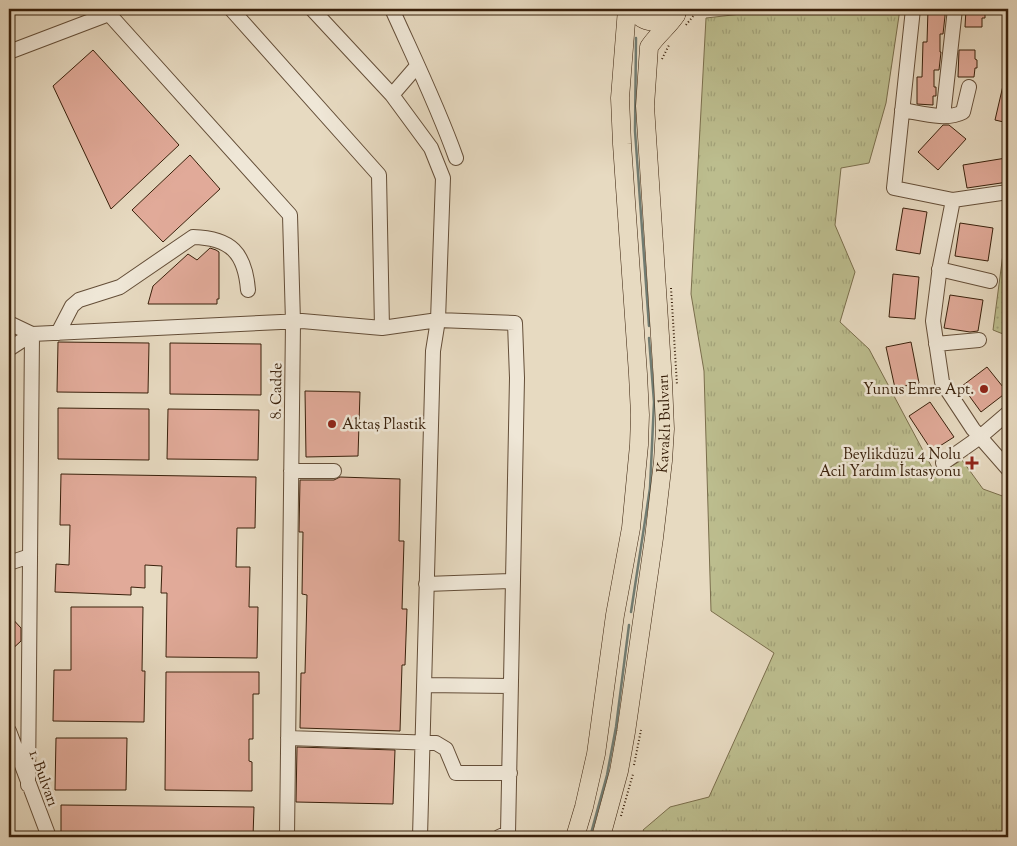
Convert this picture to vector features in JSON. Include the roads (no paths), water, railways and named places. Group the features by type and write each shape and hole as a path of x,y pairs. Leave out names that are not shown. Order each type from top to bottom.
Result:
{"main road":[{"name":"Kavaklı Bulvarı","path":"575,837 596,754 615,615 631,528 639,445 638,374 620,98 628,9"},
{"name":"Kavaklı Bulvarı","path":"633,9 640,18 649,22 668,20 678,12"},
{"name":"Kavaklı Bulvarı","path":"601,837 619,771 626,732 663,461 665,429 646,106 649,47 654,39 668,27 678,12"}],"street":[{"path":"231,9 379,175 382,328"},
{"path":"312,9 392,95 431,148 443,178 438,320 433,351 420,837"},
{"path":"392,9 443,120 456,158"},
{"path":"913,9 894,188 953,200 1008,192"},
{"path":"943,116 955,9"},
{"path":"9,52 112,11"},
{"name":"8. Cadde","path":"112,11 290,215 293,322 287,837"},
{"path":"392,95 417,66"},
{"path":"902,110 955,116 963,112 970,86"},
{"path":"953,200 939,270 933,321 942,382 980,437 1008,469"},
{"path":"58,332 72,306 80,300 120,287 193,237 221,241 232,249 247,273 248,290"},
{"path":"939,270 990,281"},
{"path":"9,349 32,334 58,332 293,322 382,328 438,320 515,323 517,378 510,773 508,834 499,837"},
{"path":"9,326 11,324 32,334"},
{"path":"28,785 32,334"},
{"path":"936,344 979,340"},
{"path":"943,463 980,437 1008,413"},
{"path":"291,471 334,470"},
{"path":"9,563 30,556"},
{"path":"426,584 513,581"},
{"path":"424,685 511,686"},
{"name":"1. Bulvarı","path":"9,731 48,837"},
{"path":"288,738 436,743 446,750 456,773 510,773"}],"waterway":[{"path":"636,38 635,131 649,326"},
{"path":"631,612 650,488 654,402 649,338"},
{"path":"590,837 607,775 616,727 629,625"}],"place":[{"name":"Yunus Emre Apt.","path":"984,389"},
{"name":"Aktaş Plastik","path":"332,424"},
{"name":"Beylikdüzü 4 Nolu Acil Yardım İstasyonu","path":"972,463"}]}
